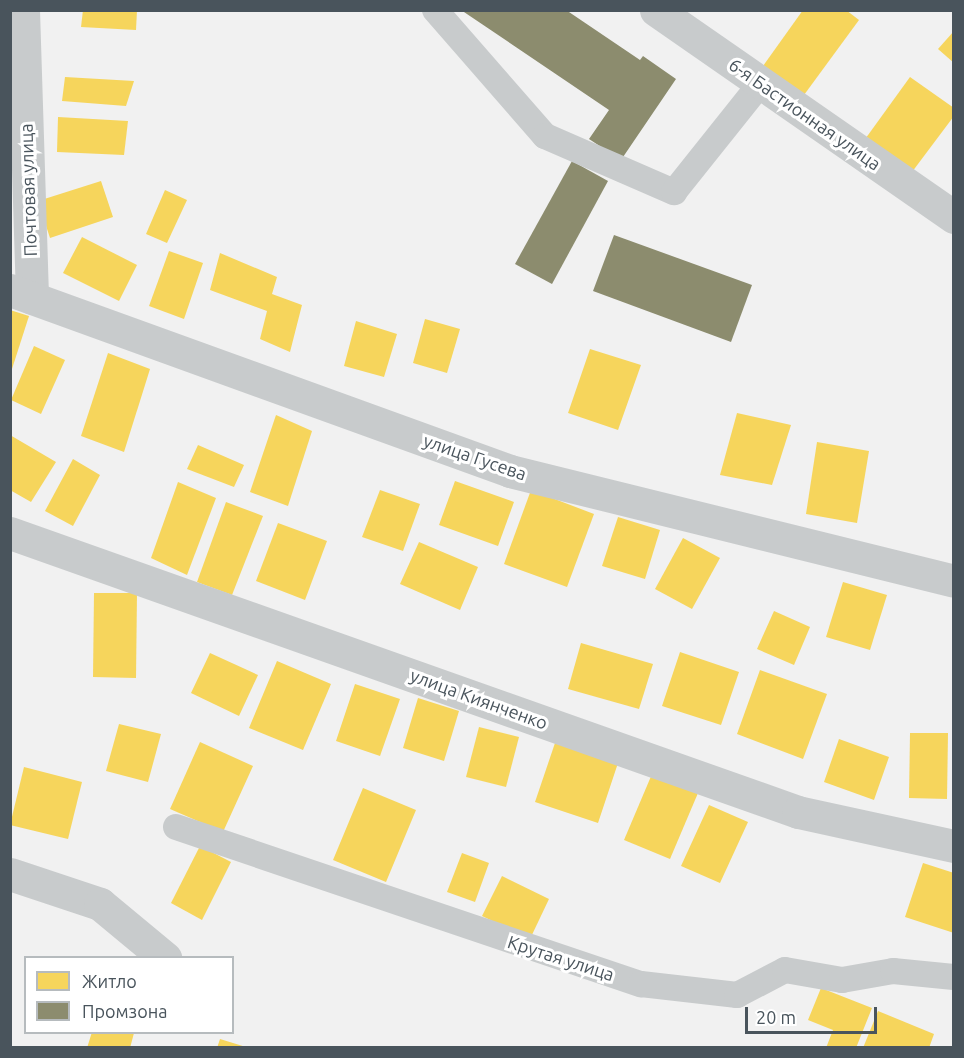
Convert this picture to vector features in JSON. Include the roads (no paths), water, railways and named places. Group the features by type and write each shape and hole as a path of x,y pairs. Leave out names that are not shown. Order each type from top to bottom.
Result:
{"street":[{"name":"Почтовая улица","path":"21,294 23,10"},
{"name":"6-я Бастионная улица","path":"656,10 954,217"},
{"name":"улица Гусева","path":"21,294 510,471 954,581"},
{"name":"улица Киянченко","path":"10,533 798,812 954,846"},
{"path":"10,874 100,904 164,956"}],"lane":[{"path":"435,10 545,136 674,192 761,83"},
{"name":"Крутая улица","path":"176,827 641,984 737,995 785,970 842,980 893,971 954,978"}]}
